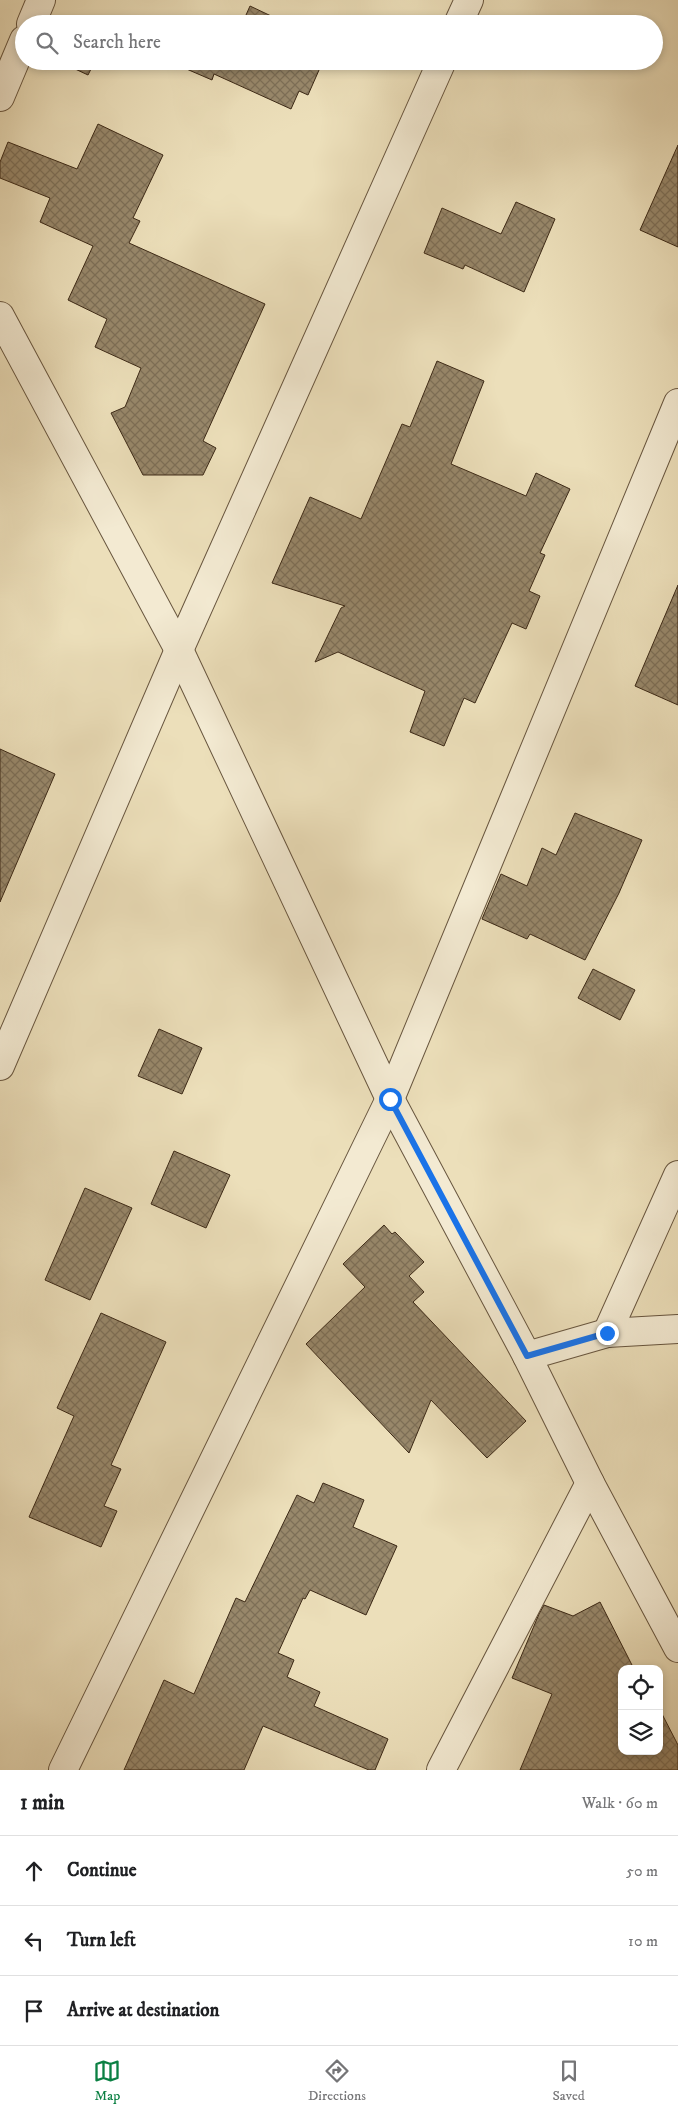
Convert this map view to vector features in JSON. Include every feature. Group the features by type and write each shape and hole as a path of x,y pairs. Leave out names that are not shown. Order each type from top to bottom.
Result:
{"street":[{"path":"35,15 41,0"},
{"path":"462,15 469,0"},
{"path":"0,97 15,61"},
{"path":"0,1066 179,650 438,70"},
{"path":"0,316 179,650 390,1099 527,1356 590,1483 678,1648"},
{"path":"63,1770 390,1099 678,403"},
{"path":"607,1333 678,1175"},
{"path":"527,1356 607,1333 678,1329"},
{"path":"441,1770 590,1483"}],"building":[{"path":"250,6 269,15 246,15"},
{"path":"77,70 90,70 88,75"},
{"path":"189,70 319,70 308,95 299,91 291,109 214,74 212,80"},
{"path":"98,124 163,155 133,218 140,221 129,243 265,304 203,441 216,448 203,475 143,475 111,413 125,407 141,368 95,347 107,319 68,300 93,246 40,222 50,198 0,178 0,162 8,142 77,169"},
{"path":"678,145 678,247 640,230"},
{"path":"516,202 555,219 524,292 465,265 463,269 424,253 442,208 501,234"},
{"path":"437,361 484,381 451,464 526,496 536,473 570,489 540,553 545,555 529,591 540,596 526,629 512,623 475,703 464,698 444,746 410,732 425,691 338,652 315,662 341,608 345,606 272,583 310,497 361,519 402,424 410,427"},
{"path":"678,585 678,705 635,686"},
{"path":"0,749 55,774 0,902"},
{"path":"575,813 642,840 619,893 585,960 530,934 527,939 482,919 501,874 527,886 542,848 556,855"},
{"path":"593,969 635,990 620,1020 578,998"},
{"path":"159,1029 202,1048 182,1094 138,1076"},
{"path":"174,1151 230,1175 206,1228 151,1204"},
{"path":"85,1188 132,1208 90,1300 45,1280"},
{"path":"384,1225 392,1234 395,1232 424,1262 409,1276 424,1292 413,1302 526,1421 487,1458 431,1400 409,1453 306,1344 365,1287 343,1264"},
{"path":"101,1313 166,1342 111,1465 121,1469 104,1506 117,1511 101,1547 29,1517 74,1416 57,1408"},
{"path":"323,1483 364,1500 353,1527 397,1546 366,1615 310,1590 305,1599 303,1598 278,1653 294,1660 287,1677 320,1692 314,1706 388,1739 375,1770 369,1770 263,1726 244,1770 124,1770 164,1680 194,1694 236,1598 245,1602 297,1495 314,1503"},
{"path":"600,1602 632,1665 618,1665 618,1755 663,1755 663,1716 678,1745 678,1770 520,1770 552,1694 512,1678 544,1605 573,1616"}],"route":[{"path":"390,1099 527,1356 607,1333"}]}
